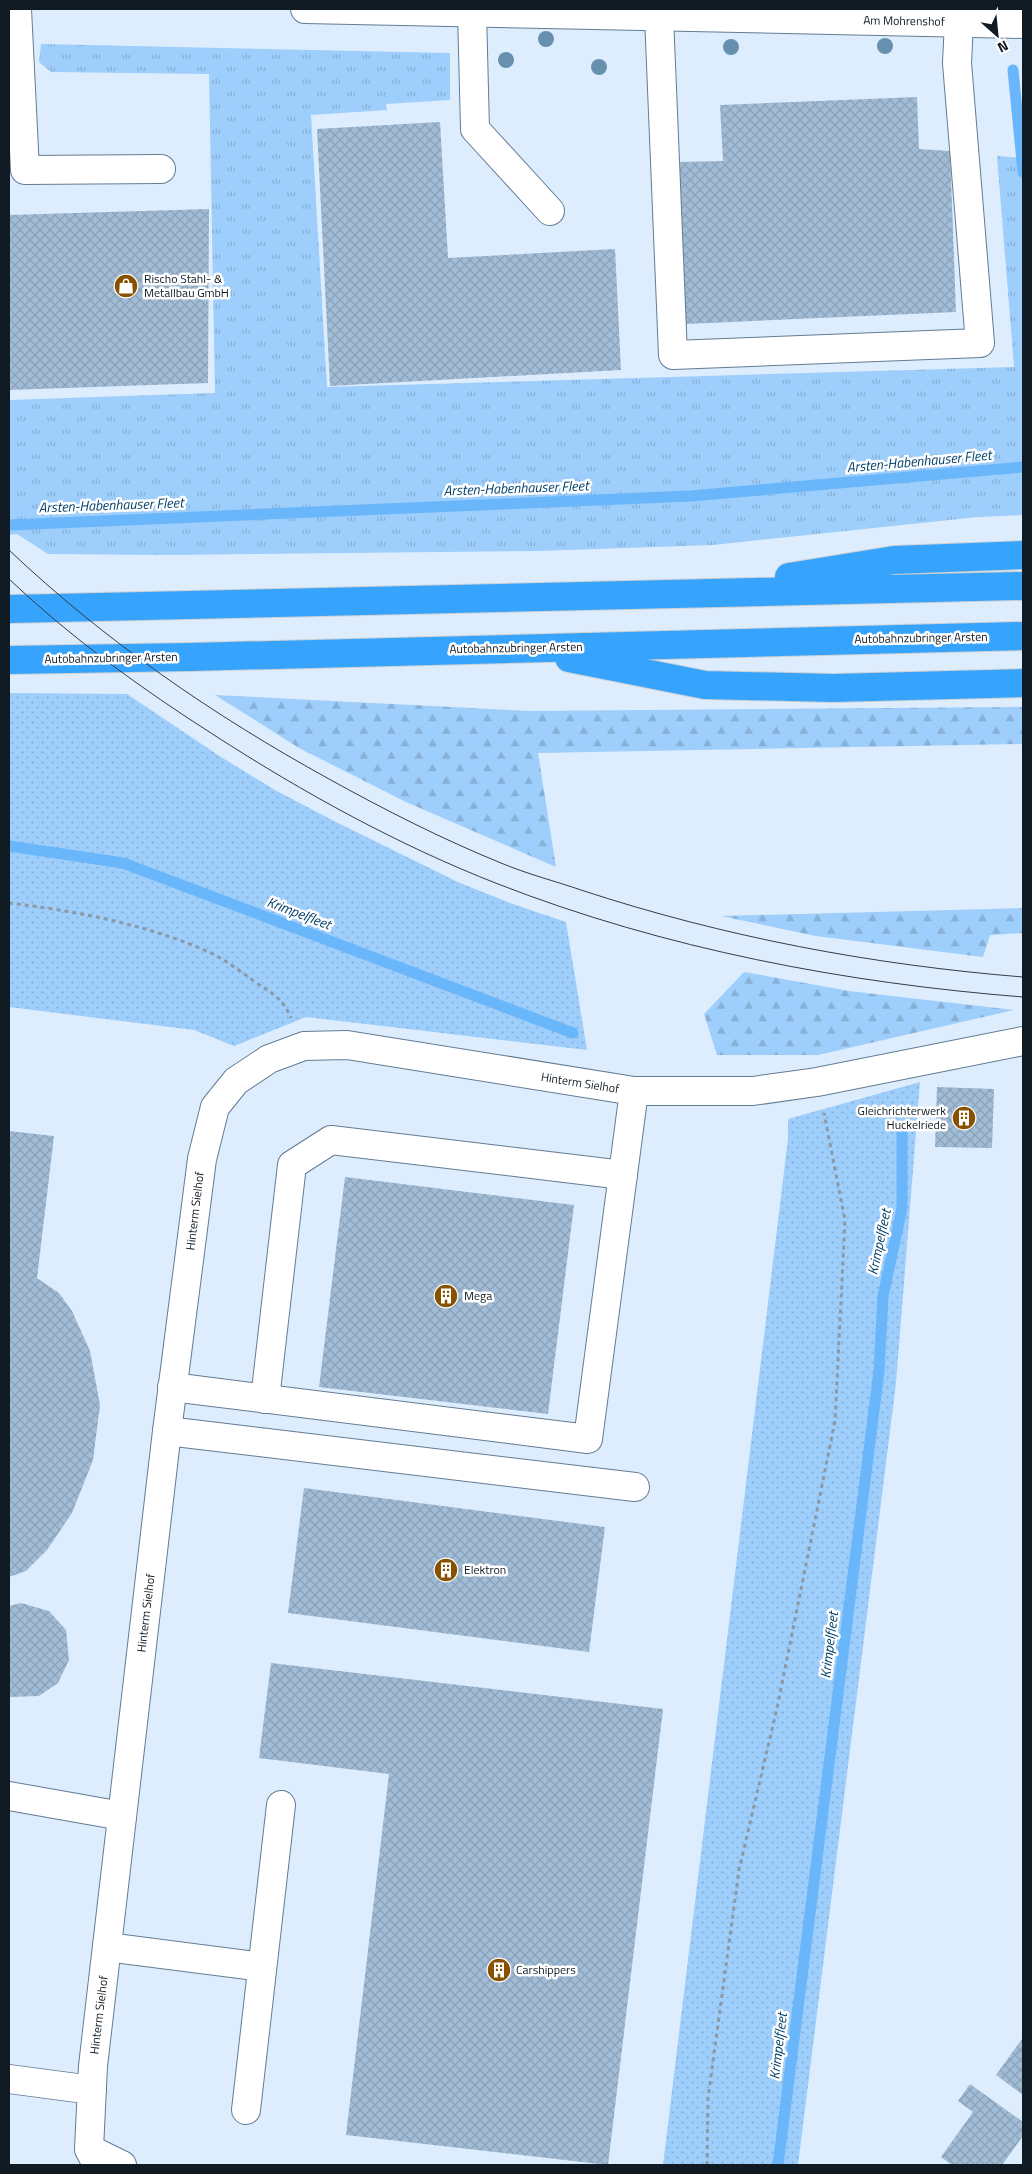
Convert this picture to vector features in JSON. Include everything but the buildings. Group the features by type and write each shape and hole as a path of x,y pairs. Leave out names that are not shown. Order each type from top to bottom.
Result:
{"highway":[{"path":"684,593 894,560 1023,555"},
{"path":"9,609 1023,586"},
{"name":"Autobahnzubringer Arsten","path":"9,660 1023,636"},
{"path":"521,648 705,685 833,688 1023,683"}],"street":[{"path":"17,9 15,97 25,170 160,169"},
{"name":"Am Mohrenshof","path":"305,9 472,12 536,11 658,16 943,18 1023,24"},
{"path":"472,12 475,129 550,211"},
{"path":"658,16 673,355 980,343 957,63 943,18"},
{"name":"Hinterm Sielhof","path":"87,2160 92,2090 107,1947 166,1431 202,1159 215,1107 236,1081 269,1059 304,1046 347,1045 634,1091 753,1091 817,1082 1023,1042"},
{"path":"172,1387 588,1439 634,1091"},
{"path":"265,1399 292,1165 331,1140 623,1176"},
{"path":"166,1431 635,1487"},
{"path":"9,1796 122,1816"},
{"path":"246,2110 280,1805"},
{"path":"107,1947 262,1967"},
{"path":"9,2079 92,2090"},
{"path":"87,2160 122,2165"}],"path":[{"path":"9,902 102,919 165,936 214,954 284,1002 304,1046"},
{"path":"707,2165 708,2098 739,1870 777,1708 835,1421 846,1220 817,1082"}],"green space":[{"path":"41,44 450,53 450,100 386,104 387,110 311,115 327,387 1014,367 997,156 1023,158 1023,515 978,517 713,545 538,551 166,555 48,554 17,534 9,535 9,400 215,393 209,74 51,72 39,62"},
{"path":"9,693 127,694 221,757 275,790 334,821 460,883 510,903 566,922 587,1050 306,1017 234,1046 194,1030 9,1007"},
{"path":"215,695 530,711 1023,707 1023,744 538,753 556,867 406,802 299,748"},
{"path":"1023,908 1023,933 990,935 983,957 816,936 721,916"},
{"path":"744,972 849,991 1014,1010 818,1055 717,1055 704,1014"},
{"path":"920,1082 896,1383 798,2165 663,2165 788,1139 788,1119"}],"waterway":[{"name":"Arsten-Habenhauser Fleet","path":"1013,70 1023,172"},
{"name":"Arsten-Habenhauser Fleet","path":"9,525 691,496 1023,467"},
{"name":"Krimpelfleet","path":"9,846 123,863 573,1033"},
{"name":"Krimpelfleet","path":"778,2165 879,1371 883,1296 902,1208 902,1128"}],"tram line":[{"path":"9,550 83,615 122,646 202,702 286,755 350,791 414,824 479,854 521,871 635,907 744,935 855,957 967,972 1023,977"},
{"path":"9,579 57,622 108,662 160,700 214,735 352,817 461,869 561,907 625,927 756,960 889,983 1023,997"}],"place":[{"name":"Rischo Stahl- & Metallbau GmbH","path":"126,286"},
{"name":"Gleichrichterwerk Huckelriede","path":"964,1118"},
{"name":"Mega","path":"446,1296"},
{"name":"Elektron","path":"446,1570"},
{"name":"Carshippers","path":"499,1970"}]}
